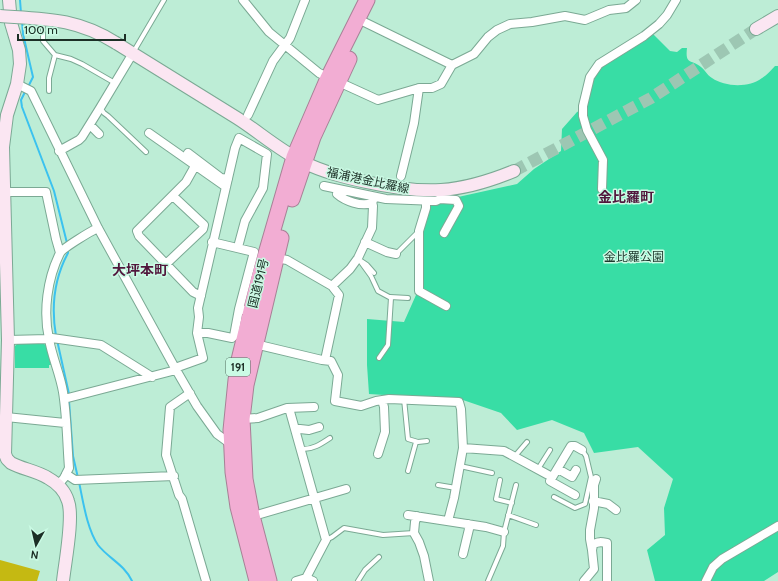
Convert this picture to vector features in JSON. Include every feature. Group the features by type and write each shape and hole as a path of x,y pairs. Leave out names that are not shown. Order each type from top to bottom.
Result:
{"highway":[{"name":"国道191号","path":"362,21 367,0"},
{"name":"国道191号","path":"237,445 232,418 245,311 280,204 299,159 313,137 333,80 362,21 377,0"},
{"name":"国道191号","path":"269,581 233,472 246,385 276,258 293,194 299,159"},
{"name":"国道191号","path":"247,518 257,581"}],"street":[{"path":"9,0 12,23 19,50 20,64 19,85 7,115 3,148 8,340 5,448 7,459 10,463 47,477 58,484 69,501 71,518 63,581"},
{"path":"243,0 269,32 319,73 378,100 419,88 432,88 441,84 452,65 474,54 488,36 510,24 565,16 585,20 609,10 626,8 636,0"},
{"path":"248,115 273,61 290,38 305,0"},
{"path":"602,189 603,160 587,130 583,116 583,106 590,77 599,64 644,36 658,24 667,15 676,0"},
{"name":"福浦港金比羅線","path":"0,16 38,18 68,22 94,31 116,43 299,159 324,171 393,188 419,190 448,190 473,186 514,171"},
{"path":"756,29 778,16"},
{"path":"362,21 452,65"},
{"path":"59,151 79,140 90,125 132,53"},
{"path":"19,85 30,91 98,228 175,369 216,434 237,445"},
{"path":"401,176 414,123 419,88"},
{"path":"90,125 99,134"},
{"path":"149,133 195,166 227,183"},
{"path":"68,397 152,377 203,358 197,333 199,317 198,308 212,242 235,148 240,138 267,154 263,188 245,222 238,247"},
{"path":"188,153 227,183"},
{"path":"195,166 186,182 137,231 139,236 193,292 201,296"},
{"path":"363,181 358,193 356,197 337,194 330,191 326,187 358,193 374,200 456,200 459,206 444,233"},
{"path":"4,192 46,192 56,239 62,251"},
{"path":"337,194 343,199 357,203 368,204 374,200"},
{"path":"166,264 203,229 204,225 173,196"},
{"path":"332,286 350,269 358,258 372,228 374,200"},
{"path":"426,201 426,208 419,231 419,291 446,306"},
{"path":"58,484 69,468 65,423 68,397 63,391 50,338 46,312 48,297 52,275 62,251 88,232 98,228"},
{"path":"197,333 208,333 232,338 245,311 254,252 212,242"},
{"path":"365,242 387,252 396,254"},
{"path":"276,258 287,260 332,286 339,295 325,360"},
{"path":"8,340 61,338 101,345 152,377"},
{"path":"255,344 331,361 338,375 335,401 361,406 382,400 404,399 459,402 461,409 463,448 448,521"},
{"path":"190,393 170,407 166,455 179,495 182,499 206,581"},
{"path":"378,454 385,432 384,407 382,400"},
{"path":"242,419 258,418 287,408 314,407"},
{"path":"290,408 326,540 310,580 296,581"},
{"path":"6,416 65,423"},
{"path":"295,429 300,428 309,430 319,427"},
{"path":"576,495 550,481 571,446 575,446 582,450"},
{"path":"463,448 500,450 507,452 552,478"},
{"path":"558,469 572,477 576,470"},
{"path":"66,474 80,480 174,476"},
{"path":"584,581 594,569 590,539 593,512 593,479"},
{"path":"247,518 346,489"},
{"path":"593,501 608,504 616,510"},
{"path":"408,515 468,524 504,532"},
{"path":"417,516 414,533 424,556 429,581"},
{"path":"463,554 467,539 468,524"},
{"path":"706,581 713,567 722,559 778,526"},
{"path":"467,539 476,542"},
{"path":"592,550 593,545 596,542 607,542 607,581"}],"lane":[{"path":"132,53 164,0"},
{"path":"43,27 43,41 55,55 71,59 82,64 115,83"},
{"path":"49,91 49,78 55,55"},
{"path":"100,108 146,152"},
{"path":"396,254 419,231"},
{"path":"358,258 374,273"},
{"path":"358,258 372,276 378,291 383,295 390,297 408,298"},
{"path":"379,358 388,345 390,297"},
{"path":"404,399 408,439 416,442 427,441"},
{"path":"300,449 306,450 318,446 330,438"},
{"path":"408,471 416,442"},
{"path":"515,456 527,442"},
{"path":"537,470 550,450"},
{"path":"554,497 575,508 585,504 593,479 586,456 582,450"},
{"path":"460,466 492,473"},
{"path":"500,480 496,499 512,503"},
{"path":"488,581 503,546 504,532 516,485"},
{"path":"438,486 456,488"},
{"path":"508,516 536,525"},
{"path":"326,540 344,528 383,535 414,533"},
{"path":"358,581 365,570 379,557"}],"green space":[{"name":"金比羅公園","path":"653,34 670,51 677,52 682,48 687,48 687,57 690,61 701,67 717,81 730,85 744,85 757,81 764,77 775,66 778,66 778,572 764,581 655,581 647,550 665,535 664,508 673,479 638,447 594,453 584,433 552,420 517,430 501,413 463,400 369,394 367,365 367,319 404,322 416,295 423,229 431,203 517,184 534,169 561,151 562,129 577,112 586,108 592,84 600,69 605,64"},
{"path":"18,343 42,343 46,345 51,365 49,365 49,368 15,368 15,346"}],"building":[{"path":"0,560 40,571 37,581 0,581"}],"waterway":[{"path":"20,0 21,13"},
{"path":"22,21 23,34 33,77 28,87"},
{"path":"26,90 21,100 22,107 54,191 67,243"},
{"path":"56,336 54,314 55,293 68,250"},
{"path":"57,340 69,394"},
{"path":"69,401 73,456 78,478"},
{"path":"79,482 86,515 94,538 102,550 125,570 132,581"}],"tunnel":[{"path":"514,171 651,98 756,29"}],"district":[{"name":"金比羅町","path":"626,197"},
{"name":"大坪本町","path":"140,270"}]}
